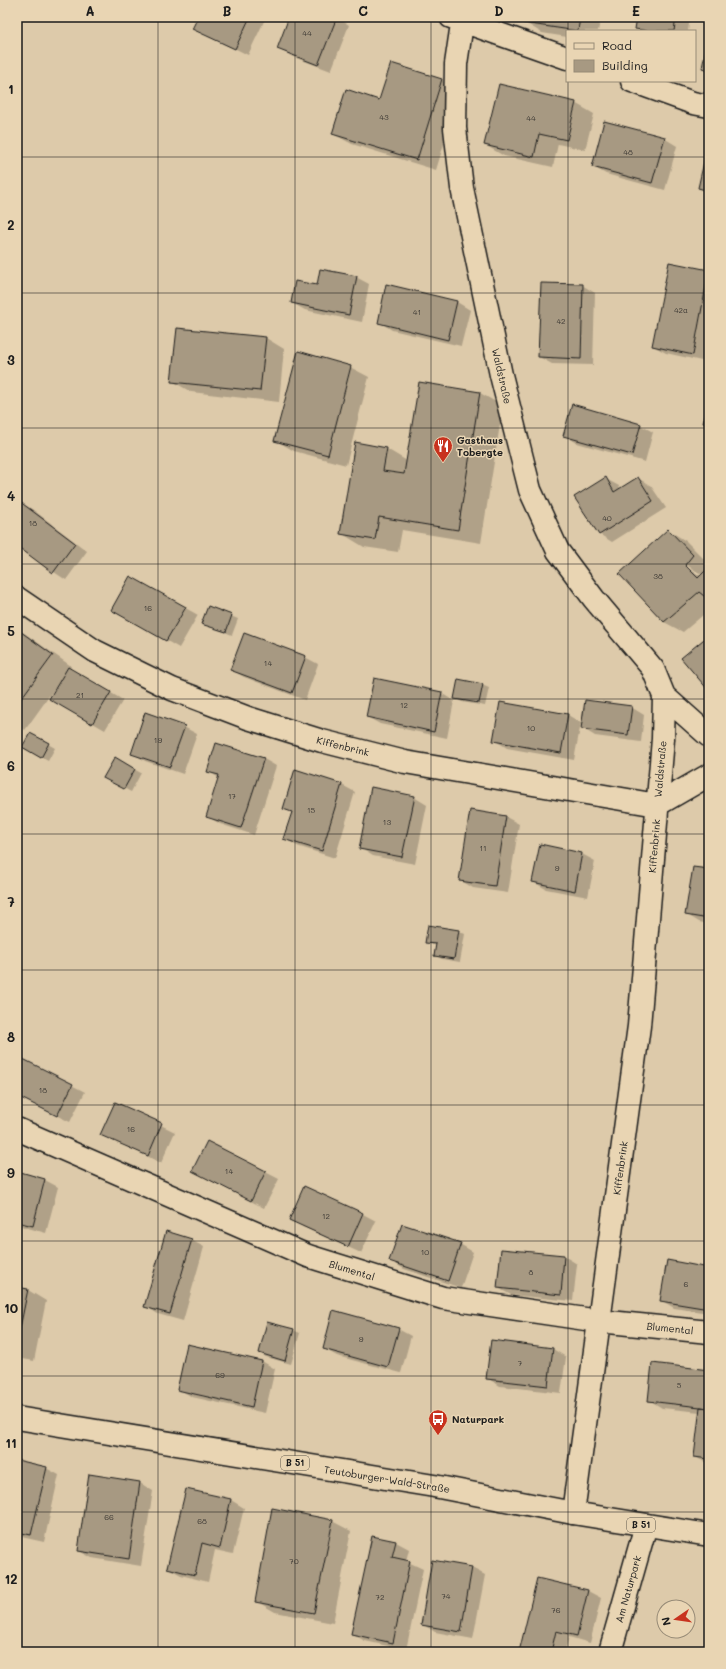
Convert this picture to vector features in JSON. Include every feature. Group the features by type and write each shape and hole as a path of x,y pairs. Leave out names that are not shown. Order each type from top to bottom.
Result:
{"street":[{"path":"459,18 566,58"},
{"name":"Waldstraße","path":"459,18 456,64 455,128 462,188 501,375 530,490 558,550 594,600 653,669 664,696 663,739 657,805"},
{"path":"635,82 693,103 709,106"},
{"name":"Kiffenbrink","path":"17,598 95,651 172,689 248,718 322,742 405,762 657,805 639,1026 573,1513"},
{"name":"Waldstraße","path":"664,696 709,736"},
{"name":"Waldstraße","path":"657,805 709,774"},
{"name":"Blumental","path":"17,1129 308,1256 443,1298 599,1321 709,1332"},
{"name":"Teutoburger-Wald-Straße","path":"17,1418 434,1486 573,1513 709,1535"},
{"name":"Am Naturpark","path":"610,1652 646,1525"}],"building":[{"path":"198,17 250,17 235,49 192,29"},
{"path":"289,17 337,17 318,65 277,49"},
{"path":"524,17 580,17 578,30 523,23"},
{"path":"637,17 676,17 674,30 635,29"},
{"path":"709,33 709,70 702,68"},
{"path":"391,63 442,79 417,160 332,134 346,89 379,100"},
{"path":"499,84 576,102 567,140 539,134 534,157 484,145"},
{"path":"604,121 665,137 652,183 592,167"},
{"path":"709,144 709,191 698,188"},
{"path":"669,262 709,270 693,355 652,346"},
{"path":"320,269 357,276 349,315 291,303 295,281 317,285"},
{"path":"541,283 583,284 581,359 538,357"},
{"path":"386,284 457,301 448,340 378,323"},
{"path":"177,328 266,337 260,391 171,382"},
{"path":"298,351 351,366 328,455 274,441"},
{"path":"419,382 480,392 458,530 379,517 375,540 340,534 355,442 387,448 383,471 404,474"},
{"path":"709,400 709,425 703,423"},
{"path":"572,404 641,424 632,455 563,436"},
{"path":"606,477 614,492 638,477 653,501 599,535 574,497"},
{"path":"19,501 75,543 53,573 17,546 17,503"},
{"path":"668,529 693,555 685,565 698,578 709,567 709,600 699,592 664,622 619,574"},
{"path":"130,576 186,607 166,641 111,610"},
{"path":"208,606 232,615 226,632 201,624"},
{"path":"17,629 53,655 17,704"},
{"path":"244,633 306,656 292,693 230,670"},
{"path":"709,635 709,691 681,658"},
{"path":"68,667 111,692 92,724 49,699"},
{"path":"374,678 442,692 434,732 366,717"},
{"path":"458,679 483,684 479,703 454,699"},
{"path":"585,700 632,706 628,735 581,729"},
{"path":"500,702 568,714 561,753 493,741"},
{"path":"145,712 185,726 170,767 131,754"},
{"path":"30,733 49,743 41,758 22,747"},
{"path":"216,743 264,758 241,828 206,817 219,775 207,772"},
{"path":"115,757 135,769 124,789 103,778"},
{"path":"295,769 342,784 322,851 283,839 292,812 283,809"},
{"path":"371,787 415,796 402,857 359,849"},
{"path":"470,810 506,816 495,886 459,881"},
{"path":"540,844 582,853 575,891 532,882"},
{"path":"693,867 709,869 709,919 685,915"},
{"path":"428,925 459,930 454,959 434,956 436,944 425,943"},
{"path":"17,1056 73,1084 57,1116 17,1096"},
{"path":"115,1102 162,1123 148,1156 100,1135"},
{"path":"207,1141 266,1171 251,1201 192,1171"},
{"path":"17,1171 45,1179 33,1226 17,1222"},
{"path":"304,1186 363,1213 348,1247 289,1220"},
{"path":"402,1224 461,1243 448,1281 389,1261"},
{"path":"166,1231 192,1239 170,1314 144,1307"},
{"path":"501,1249 564,1255 561,1295 497,1288"},
{"path":"667,1260 709,1268 709,1309 660,1301"},
{"path":"17,1287 28,1289 17,1343"},
{"path":"333,1310 399,1328 388,1367 323,1349"},
{"path":"267,1322 294,1329 285,1361 259,1353"},
{"path":"491,1340 553,1348 548,1386 486,1379"},
{"path":"187,1344 262,1361 252,1407 177,1390"},
{"path":"652,1363 709,1370 709,1408 648,1401"},
{"path":"700,1407 709,1408 709,1459 694,1457"},
{"path":"17,1460 47,1467 31,1535 17,1532"},
{"path":"89,1474 140,1482 129,1559 78,1551"},
{"path":"186,1489 231,1499 220,1548 202,1543 195,1575 167,1568"},
{"path":"272,1508 333,1520 314,1613 255,1602"},
{"path":"372,1536 396,1541 392,1557 410,1561 393,1643 351,1634"},
{"path":"432,1560 472,1567 461,1632 421,1625"},
{"path":"537,1578 588,1590 577,1636 556,1631 551,1652 519,1652"}],"place":[{"name":"Gasthaus Tobergte","path":"443,463"},
{"name":"Naturpark","path":"438,1436"}]}
